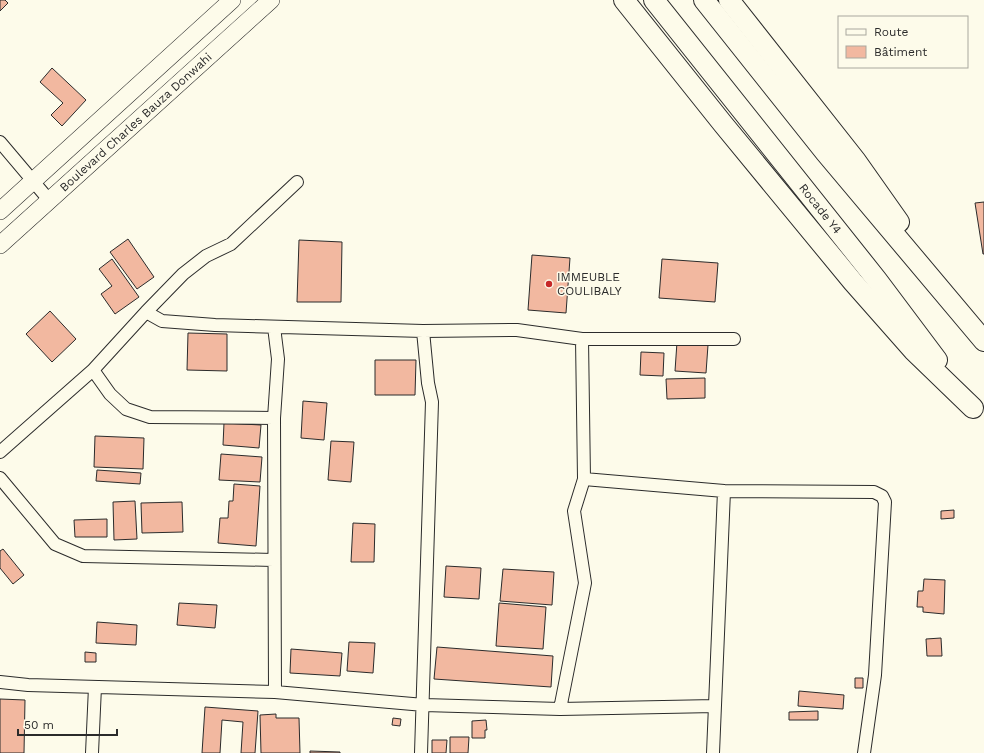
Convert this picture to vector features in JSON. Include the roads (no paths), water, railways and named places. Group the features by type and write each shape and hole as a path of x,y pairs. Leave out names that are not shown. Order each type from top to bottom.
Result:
{"highway":[{"path":"624,0 723,124 853,282 913,350 979,413"},
{"name":"Rocade Y4","path":"654,0 872,274 979,413"},
{"path":"704,0 825,152 984,341"},
{"path":"729,0 856,161 984,341"}],"main road":[{"name":"Boulevard Charles Bauza Donwahi","path":"0,211 232,0"},
{"name":"Boulevard Charles Bauza Donwahi","path":"0,244 271,0"}],"street":[{"path":"0,142 49,200"},
{"path":"0,452 93,370 183,274 206,256 231,244 297,182"},
{"path":"146,312 162,321 214,325 423,331 517,330 582,339 734,339"},
{"path":"274,327 278,359 274,418 275,692"},
{"path":"421,753 424,705 432,402 428,383 423,331"},
{"path":"560,709 585,583 574,512 584,479 582,339"},
{"path":"93,370 110,394 126,409 150,417 274,418"},
{"path":"0,478 55,544 83,556 274,560"},
{"path":"584,479 724,491 874,492 882,496 885,502 875,675 864,753"},
{"path":"713,753 724,491"},
{"path":"2,681 28,685 275,692 424,705 560,709 715,706"},
{"path":"92,753 94,687"}],"place":[{"name":"IMMEUBLE COULIBALY","path":"549,284"}]}
